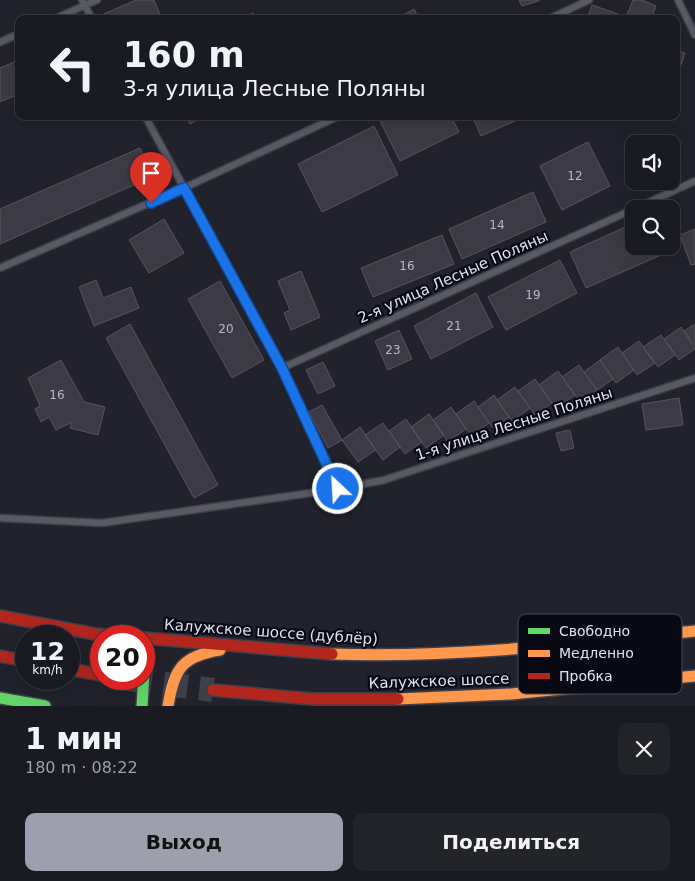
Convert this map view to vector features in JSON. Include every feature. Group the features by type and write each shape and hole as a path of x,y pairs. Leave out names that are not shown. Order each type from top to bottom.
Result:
{"main road":[{"path":"0,616 90,634"},
{"name":"Калужское шоссе (дублёр)","path":"682,632 695,631"},
{"name":"Калужское шоссе (дублёр)","path":"155,639 239,648 351,655 482,652 518,648"},
{"path":"168,706 171,680 177,669 188,660 204,652 239,648"},
{"path":"0,656 15,659"},
{"name":"Калужское шоссе","path":"682,677 695,676"},
{"path":"142,706 143,690"},
{"name":"Калужское шоссе","path":"214,690 326,699 464,697 518,694"},
{"path":"0,698 45,706"}],"lane":[{"path":"61,15 83,3 97,0"},
{"path":"557,15 589,0"},
{"path":"678,0 695,35"},
{"path":"83,3 90,15"},
{"path":"0,42 15,36"},
{"path":"147,120 282,368 338,489"},
{"path":"0,268 184,188 330,120"},
{"name":"2-я улица Лесные Поляны","path":"654,200 695,181"},
{"name":"2-я улица Лесные Поляны","path":"282,368 625,213"},
{"name":"1-я улица Лесные Поляны","path":"0,518 102,523 338,489 384,480 695,378"}],"building":[{"path":"136,0 154,0 160,15 101,15"},
{"path":"519,0 539,0 539,1 522,6"},
{"path":"633,0 642,0 656,6 653,15 627,15"},
{"path":"592,5 621,15 588,15"},
{"path":"414,9 417,15 403,15"},
{"path":"680,51 685,53 680,68"},
{"path":"15,62 15,96 0,102 0,68"},
{"path":"188,120 198,120 190,124"},
{"path":"380,120 453,120 459,132 400,161"},
{"path":"474,120 517,120 481,136"},
{"path":"374,126 398,175 322,212 298,164"},
{"path":"588,142 610,186 562,210 540,166"},
{"path":"140,148 152,177 0,244 0,209"},
{"path":"533,192 546,222 462,259 449,229"},
{"path":"164,219 184,253 149,273 129,240"},
{"path":"625,227 625,255 661,255 586,288 570,252"},
{"path":"695,229 695,264 691,265 680,235"},
{"path":"442,235 454,264 373,297 361,268"},
{"path":"560,260 577,293 506,330 488,297"},
{"path":"301,271 320,317 291,330 284,313 290,310 278,281"},
{"path":"96,280 103,298 131,287 139,308 94,326 79,287"},
{"path":"220,281 264,360 232,378 188,299"},
{"path":"476,293 493,327 431,359 414,326"},
{"path":"130,324 218,485 194,498 106,338"},
{"path":"695,324 695,346 684,331"},
{"path":"681,327 695,349 679,360 664,339"},
{"path":"399,330 412,359 388,370 375,341"},
{"path":"661,335 675,355 658,367 643,347"},
{"path":"639,341 655,363 637,375 622,353"},
{"path":"618,347 634,370 616,383 600,360"},
{"path":"61,360 84,402 105,407 98,435 70,428 72,422 56,430 49,417 41,422 35,409 40,406 28,378"},
{"path":"600,360 613,379 597,390 584,372"},
{"path":"323,362 335,386 318,394 306,370"},
{"path":"579,365 597,390 580,402 562,377"},
{"path":"558,371 575,395 556,409 539,385"},
{"path":"535,379 552,403 535,415 518,391"},
{"path":"515,387 530,408 512,421 497,400"},
{"path":"494,395 509,417 493,428 478,407"},
{"path":"679,398 683,425 646,430 642,404"},
{"path":"474,401 489,423 471,436 456,414"},
{"path":"322,405 342,440 328,448 309,412"},
{"path":"451,407 466,429 448,442 433,420"},
{"path":"429,414 444,435 426,448 411,427"},
{"path":"406,419 422,442 405,454 389,431"},
{"path":"383,423 400,447 383,460 365,435"},
{"path":"360,427 376,450 358,462 342,440"},
{"path":"570,430 574,448 561,451 556,433"}],"tunnel":[{"path":"155,682 213,690"}],"traffic: fast":[{"path":"142,706 143,690"},
{"path":"0,698 45,706"}],"traffic: slow":[{"path":"682,632 695,631"},
{"path":"332,654 423,654 518,649"},
{"path":"168,706 173,682 182,666 197,656 220,650"},
{"path":"682,677 695,676"},
{"path":"398,699 518,693"}],"traffic: jam":[{"path":"0,616 90,633"},
{"path":"155,639 332,654"},
{"path":"0,656 15,659"},
{"path":"80,671 90,673"},
{"path":"213,690 313,699 398,699"}],"route":[{"path":"151,203 184,188 282,368 338,489"}]}
